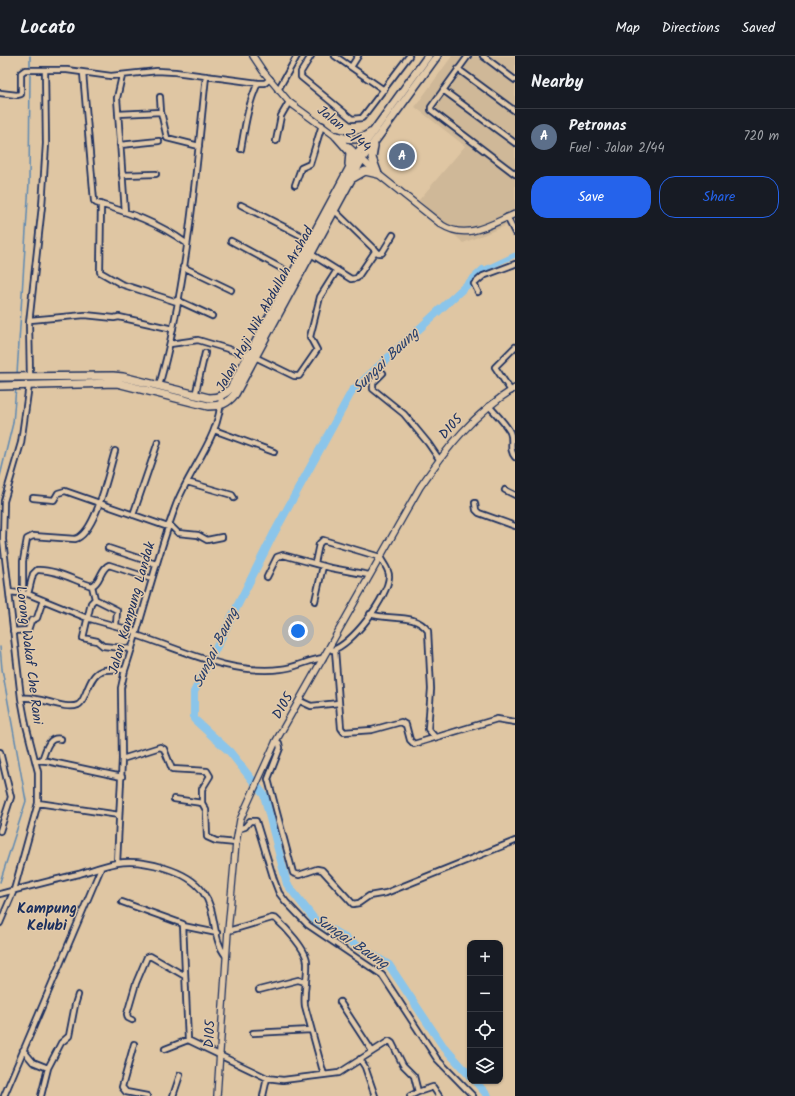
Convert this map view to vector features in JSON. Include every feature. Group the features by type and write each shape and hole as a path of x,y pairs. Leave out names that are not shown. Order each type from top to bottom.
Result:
{"main road":[{"name":"Jalan Haji Nik Abdullah Arshad","path":"1,386 117,383 208,406 221,406 228,402 235,394 292,274 360,156 377,127 428,56"},
{"name":"Jalan Haji Nik Abdullah Arshad","path":"360,156 377,138 437,56"},
{"path":"336,136 351,140 360,139 377,127"},
{"path":"336,136 349,149 351,155 348,179"},
{"path":"348,179 362,172 378,174 372,158 377,138"},
{"name":"Jalan Haji Nik Abdullah Arshad","path":"1,377 113,376 159,386 194,396 209,398 221,396 231,388 252,356 335,211 348,179"}],"street":[{"name":"Jalan 2/44","path":"253,56 278,90 289,102 336,136 360,156 378,174 442,225 452,231 474,231 515,214"},
{"path":"278,90 297,56"},
{"path":"311,56 301,72 301,77 352,119 362,118 409,56"},
{"path":"335,56 384,90"},
{"path":"351,67 358,56"},
{"path":"468,56 430,110 515,174"},
{"path":"483,56 515,80"},
{"path":"0,93 16,95 21,94 21,73 25,70 83,73 101,76 122,76 166,71 258,83 265,83 270,79"},
{"path":"30,377 30,320 42,206 46,144 43,70"},
{"path":"458,70 515,112"},
{"path":"83,73 93,199 95,202 125,212 168,230 186,243"},
{"path":"122,76 118,91 118,114 125,212"},
{"path":"159,386 170,344 183,268 199,146 206,76"},
{"path":"241,149 246,117 258,83"},
{"path":"443,90 515,143"},
{"path":"160,97 161,112 167,138 199,146"},
{"path":"276,141 281,116 289,102"},
{"path":"118,114 161,112"},
{"path":"295,185 301,168 310,164 322,125"},
{"path":"120,145 159,141"},
{"path":"122,175 156,174"},
{"path":"100,204 100,272 121,284 177,301 212,316"},
{"path":"241,205 312,241"},
{"path":"335,211 378,253 382,253 393,235"},
{"path":"507,217 515,233"},
{"path":"231,241 292,274"},
{"path":"311,254 351,279 357,278 376,250"},
{"path":"478,292 474,284 483,276 515,264"},
{"path":"183,268 231,290"},
{"path":"170,344 198,340 252,356 294,376 300,376 317,350 310,336 320,297 337,270"},
{"path":"30,320 85,315 114,318 119,317 173,329"},
{"path":"513,389 495,367 515,347"},
{"path":"194,396 205,353"},
{"path":"382,373 373,383 373,389 404,414 439,459"},
{"name":"Lorong Wakaf Che Rani","path":"0,923 14,890 38,803 38,772 28,735 21,698 3,540 4,501 21,443 29,385"},
{"name":"D105","path":"217,1096 221,1057 226,956 236,843 238,829 251,794 276,741 420,487 439,459 466,427 489,406 513,389"},
{"name":"Jalan Kampung Landak","path":"117,863 122,777 121,688 125,670 168,526 187,482 220,417 221,396"},
{"path":"489,406 510,432 511,451 515,457"},
{"path":"214,430 274,452"},
{"path":"133,515 158,442"},
{"path":"26,594 23,561 27,539 33,536 77,539 91,524 115,451"},
{"path":"187,482 231,495 234,498"},
{"path":"505,490 515,495"},
{"path":"34,498 54,500 58,493 65,491 168,526 178,533 198,535 207,540 222,537"},
{"path":"475,503 476,510 479,513 515,526"},
{"path":"315,563 319,544 323,540 380,557 389,577 382,597 357,633 335,650 326,651"},
{"path":"108,548 156,564"},
{"path":"267,577 277,557 283,555 323,566 369,575"},
{"path":"92,586 96,584 104,568 109,565 152,579"},
{"path":"315,601 323,566"},
{"path":"26,594 33,574 37,570 49,569 57,574 92,586"},
{"path":"92,586 95,599"},
{"path":"9,592 26,594 87,618 116,626 192,656 218,664 250,670 271,670 282,669 322,658"},
{"path":"95,599 91,603 83,635 84,638 96,641 103,646 132,649"},
{"path":"95,599 117,610 116,626"},
{"path":"13,631 28,630 31,621 37,618 43,600"},
{"path":"370,614 380,618 412,620 424,626 428,631 431,689 428,729 435,737"},
{"path":"335,650 341,728 344,732 372,730 400,722 406,725 413,743 422,742 497,719 515,722"},
{"path":"21,698 28,697 56,702 67,706 78,705 82,702 91,680 98,671 106,669 125,670"},
{"path":"300,701 310,706 339,703"},
{"path":"42,760 51,740 55,737 62,739"},
{"path":"276,741 280,743 280,748 268,779 293,872 299,875 317,869 322,870 353,904 359,903 370,896 386,893 515,842"},
{"path":"122,758 162,748 172,769 207,771 210,773 210,776 202,789 202,803 206,810 207,837 216,841 236,843"},
{"path":"0,752 11,797 0,831"},
{"path":"35,760 42,760 122,777"},
{"path":"174,799 202,803"},
{"path":"38,803 119,815"},
{"path":"238,829 245,827 250,821 256,821 274,880 279,893 286,902 308,925 382,975 437,1058 473,1096"},
{"path":"0,894 117,863 138,863 164,868 178,872 190,879 202,891 208,900 214,915 219,947 226,956"},
{"path":"4,1096 101,868"},
{"path":"122,902 181,922 183,926 188,1040"},
{"path":"228,931 272,918 276,919 305,952 308,964 305,982 305,1006 324,1075"},
{"path":"183,926 217,933"},
{"path":"132,1020 128,1018 127,1014 136,984 147,957 150,956 185,976"},
{"path":"259,990 298,980 305,982"},
{"path":"41,1096 48,1068 61,1043 69,1036 74,1005 78,996"},
{"path":"340,1002 372,1051"},
{"path":"253,1033 312,1030"},
{"path":"165,1049 188,1040 266,1078 283,1080 339,1073 387,1041 392,1043 403,1065 411,1072 418,1092"},
{"path":"134,1044 122,1087 126,1092 147,1096"},
{"path":"23,1050 32,1062 48,1068"},
{"path":"360,1059 365,1067 375,1096"},
{"path":"174,1096 180,1076"},
{"path":"263,1096 266,1078"},
{"path":"410,1096 433,1087 439,1096"}],"shaded area":[{"path":"452,56 515,56 515,222 463,243 419,200 465,146 415,107"}],"waterway":[{"path":"30,56 30,68"},
{"path":"17,374 29,183 30,72"},
{"path":"483,270 515,255"},
{"name":"Sungai Baung","path":"467,1073 443,1046 389,965 314,919 287,884 264,795 230,752 194,719 194,692 273,535 352,391 483,270"},
{"path":"0,476 13,423 16,387"},
{"path":"0,647 2,669 26,801 0,882"},
{"name":"Sungai Baung","path":"478,1084 488,1096"}],"place":[{"name":"Petronas","path":"402,156"}],"district":[{"name":"Kampung Kelubi","path":"47,918"}]}
